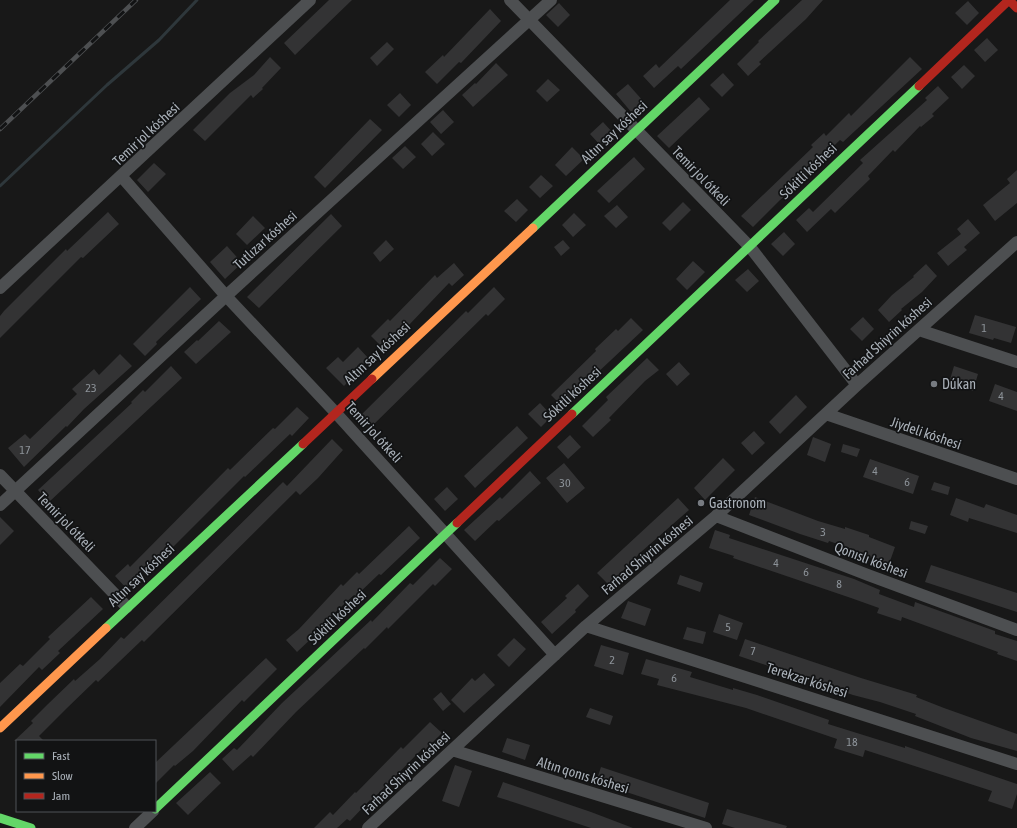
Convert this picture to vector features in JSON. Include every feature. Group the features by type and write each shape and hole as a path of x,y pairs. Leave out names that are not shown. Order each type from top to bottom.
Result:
{"street":[{"name":"Temir jol kóshesi","path":"0,288 122,177 310,0"},
{"name":"Temir jol ótkeli","path":"510,0 750,247 857,385"},
{"name":"Tutlızar kóshesi","path":"0,505 226,296 552,0"},
{"name":"Altın say kóshesi","path":"0,728 127,607 775,0"},
{"path":"1009,0 1017,8"},
{"name":"Sókitli kóshesi","path":"156,808 1009,0"},
{"name":"Temir jol ótkeli","path":"122,177 226,296 335,412 555,655"},
{"name":"Farhad Shiyrin kóshesi","path":"368,828 586,626 716,516 857,385 1017,242"},
{"path":"919,330 1017,362"},
{"name":"Jiydeli kóshesi","path":"826,414 1017,479"},
{"name":"Temir jol ótkeli","path":"0,475 127,607"},
{"name":"Qonıslı kóshesi","path":"716,516 868,575 1017,630"},
{"name":"Terekzar kóshesi","path":"586,626 1017,764"},
{"name":"Altın qonıs kóshesi","path":"452,750 706,828"},
{"path":"135,828 152,812"},
{"path":"0,818 31,828"}],"building":[{"path":"329,0 352,0 295,55 284,43"},
{"path":"730,0 754,0 681,69 678,66 654,88 643,76 656,64 659,68"},
{"path":"802,0 823,0 806,19 759,62 761,64 748,76 737,64 759,42 758,41"},
{"path":"968,1 979,13 967,25 955,13"},
{"path":"559,3 570,15 558,27 546,15"},
{"path":"490,9 501,21 461,63 459,62 437,84 425,72 443,55 444,57"},
{"path":"987,38 998,50 985,62 974,50"},
{"path":"387,42 394,49 377,66 370,58"},
{"path":"270,57 281,68 262,88 263,89 253,98 251,95 205,141 193,130 230,93 254,75"},
{"path":"910,57 922,69 843,142 840,140 812,167 814,169 797,186 780,200 753,227 741,216 813,147 811,145 824,133 826,136 849,113 851,116"},
{"path":"496,63 508,75 473,107 462,95 475,83 476,84"},
{"path":"964,65 975,76 962,89 951,77"},
{"path":"723,73 734,85 722,97 710,85"},
{"path":"548,79 560,90 547,102 536,91"},
{"path":"628,84 644,102 632,113 616,94"},
{"path":"938,86 949,98 932,114 934,116 921,127 920,126 895,152 893,150 868,176 870,179 835,213 831,209 807,232 796,220 809,208 813,212 863,163 860,160 927,100 925,98"},
{"path":"400,93 411,105 399,117 387,105"},
{"path":"699,97 710,109 669,148 657,136"},
{"path":"443,110 454,122 441,134 430,122"},
{"path":"370,119 382,130 325,188 314,177"},
{"path":"603,122 614,134 601,146 590,134"},
{"path":"433,132 445,144 432,156 421,144"},
{"path":"405,146 416,157 403,169 392,158"},
{"path":"572,147 584,159 566,176 555,165"},
{"path":"634,157 645,169 609,203 597,191"},
{"path":"154,163 166,174 148,192 137,180"},
{"path":"1017,170 1017,203 995,221 983,205 1010,183 1007,179"},
{"path":"541,175 553,186 540,198 529,187"},
{"path":"517,199 528,210 516,222 504,211"},
{"path":"683,202 691,210 670,231 662,223"},
{"path":"617,205 628,217 616,228 604,216"},
{"path":"108,212 119,224 83,258 81,257 0,338 0,316 4,311 66,249 67,251"},
{"path":"574,213 586,225 573,237 562,225"},
{"path":"331,214 342,226 259,308 247,297"},
{"path":"253,216 265,228 247,245 236,234"},
{"path":"968,219 980,233 964,247 967,250 948,266 937,253 961,234 957,229"},
{"path":"784,232 795,244 783,256 771,244"},
{"path":"386,240 394,249 380,262 373,253"},
{"path":"563,240 570,248 561,256 554,247"},
{"path":"227,246 242,263 225,279 210,262"},
{"path":"693,261 705,272 687,290 676,279"},
{"path":"454,263 464,275 452,286 449,283 408,326 406,324 383,348 371,336 388,319 390,321 435,275 437,278"},
{"path":"926,264 937,276 889,322 878,310"},
{"path":"748,269 759,281 747,292 735,280"},
{"path":"190,287 201,299 156,342 157,344 145,356 133,344"},
{"path":"494,287 505,299 488,316 486,314 370,428 359,417 466,311 468,313"},
{"path":"975,315 1016,327 1011,343 994,338 993,340 969,333"},
{"path":"863,317 874,329 862,341 850,329"},
{"path":"631,318 643,330 562,406 551,395 596,351 595,349 616,329 618,331"},
{"path":"219,321 231,332 196,364 184,352"},
{"path":"358,347 369,359 344,386 326,368 338,357 343,362"},
{"path":"120,354 132,366 84,409 24,467 8,448 25,434 30,439 77,394 72,389 94,369 99,375"},
{"path":"647,358 659,370 645,381 609,418 611,420 593,437 582,426 608,400 606,397"},
{"path":"679,362 690,374 677,386 666,374"},
{"path":"171,366 182,378 49,502 38,490 132,403 131,402 143,390 145,392"},
{"path":"954,366 978,374 973,391 949,383"},
{"path":"995,384 1017,392 1017,411 989,401"},
{"path":"796,395 807,407 780,434 769,422"},
{"path":"540,403 552,416 541,427 528,414"},
{"path":"297,407 309,418 292,436 290,434 245,477 244,476 152,568 149,566 126,588 115,576 128,564 130,567 228,468 230,470"},
{"path":"517,426 528,438 475,488 464,476"},
{"path":"754,431 765,443 752,455 741,443"},
{"path":"570,435 581,447 568,459 557,447"},
{"path":"813,437 831,444 825,462 807,455"},
{"path":"332,439 343,450 318,478 300,495 296,491 144,642 142,640 98,682 96,680 67,708 39,736 43,740 14,741 33,723 31,721 74,679 75,681 100,659 121,637 124,639 283,482 287,486"},
{"path":"843,444 860,449 857,457 841,452"},
{"path":"723,458 735,470 705,500 694,488"},
{"path":"870,459 919,476 913,494 863,477"},
{"path":"564,463 585,488 567,503 546,478"},
{"path":"530,471 541,483 499,521 497,520 475,541 464,530 500,497 502,499"},
{"path":"934,482 950,487 948,495 931,490"},
{"path":"447,487 458,499 445,511 434,499"},
{"path":"755,497 818,521 845,529 845,527 869,535 869,537 895,547 889,564 829,541 828,543 800,534 749,515"},
{"path":"678,498 689,510 641,552 609,585 597,573"},
{"path":"956,498 984,508 986,504 1017,515 1017,533 969,518 968,522 950,515"},
{"path":"0,517 14,531 0,545"},
{"path":"911,521 928,526 925,534 909,529"},
{"path":"409,526 420,538 381,575 379,574 356,596 354,595 329,618 331,620 297,652 286,640 299,629 341,584 343,586 357,572 359,574"},
{"path":"715,530 730,535 729,538 854,579 880,590 879,594 914,607 915,602 995,631 995,634 1017,641 1017,661 997,654 998,652 902,617 901,621 877,613 879,608 733,558 734,556 709,548"},
{"path":"440,558 452,569 435,586 433,584 388,629 387,627 296,712 253,757 251,755 233,771 222,759 234,748 237,750 282,703 371,620 372,622 410,583 413,585"},
{"path":"931,565 1017,593 1017,612 925,582"},
{"path":"680,575 703,583 700,592 677,584"},
{"path":"578,584 589,596 575,610 576,612 552,634 541,622 567,598 565,596"},
{"path":"91,597 103,609 58,651 60,653 42,670 39,667 0,707 0,683 20,664 23,666 50,639 48,637"},
{"path":"628,601 651,609 645,626 621,618"},
{"path":"719,614 743,623 737,640 713,632"},
{"path":"687,627 706,632 703,644 683,639"},
{"path":"514,638 526,649 509,667 497,655"},
{"path":"745,639 917,695 916,697 944,708 1017,734 1017,751 971,738 915,716 916,714 853,695 739,656"},
{"path":"601,645 629,653 623,675 594,666"},
{"path":"266,658 277,669 244,702 242,700 193,751 175,766 174,765 156,783 156,762"},
{"path":"646,659 692,672 690,677 733,690 733,688 757,695 829,720 828,724 905,748 905,746 1017,784 1017,794 1012,809 988,801 992,791 865,750 863,757 834,748 837,739 746,708 657,685 659,679 641,674"},
{"path":"484,673 495,685 464,713 451,700 472,678 475,681"},
{"path":"441,692 451,704 443,711 433,699"},
{"path":"590,708 613,716 610,725 586,717"},
{"path":"430,722 442,733 424,751 422,749 350,821 347,819 337,828 314,828 330,812 333,815 401,747 403,749"},
{"path":"507,738 530,745 525,760 502,752"},
{"path":"455,765 472,771 459,807 442,801"},
{"path":"601,767 709,803 705,818 596,782"},
{"path":"210,772 221,783 188,815 176,803"},
{"path":"503,782 633,828 591,828 497,797"},
{"path":"727,809 787,826 786,828 735,828 722,824"}],"waterway":[{"path":"0,186 107,85 159,40 197,0"}],"railway":[{"path":"0,129 136,0"}],"traffic: fast":[{"path":"533,228 775,0"},
{"path":"572,414 919,86"},
{"path":"106,628 303,444"},
{"path":"156,808 457,523"},
{"path":"0,818 31,828"}],"traffic: slow":[{"path":"372,379 533,228"},
{"path":"0,728 106,628"}],"traffic: jam":[{"path":"919,86 1009,0 1017,8"},
{"path":"303,444 372,379"},
{"path":"457,523 572,414"}],"place":[{"name":"Dúkan","path":"934,384"},
{"name":"Gastronom","path":"701,503"}]}
